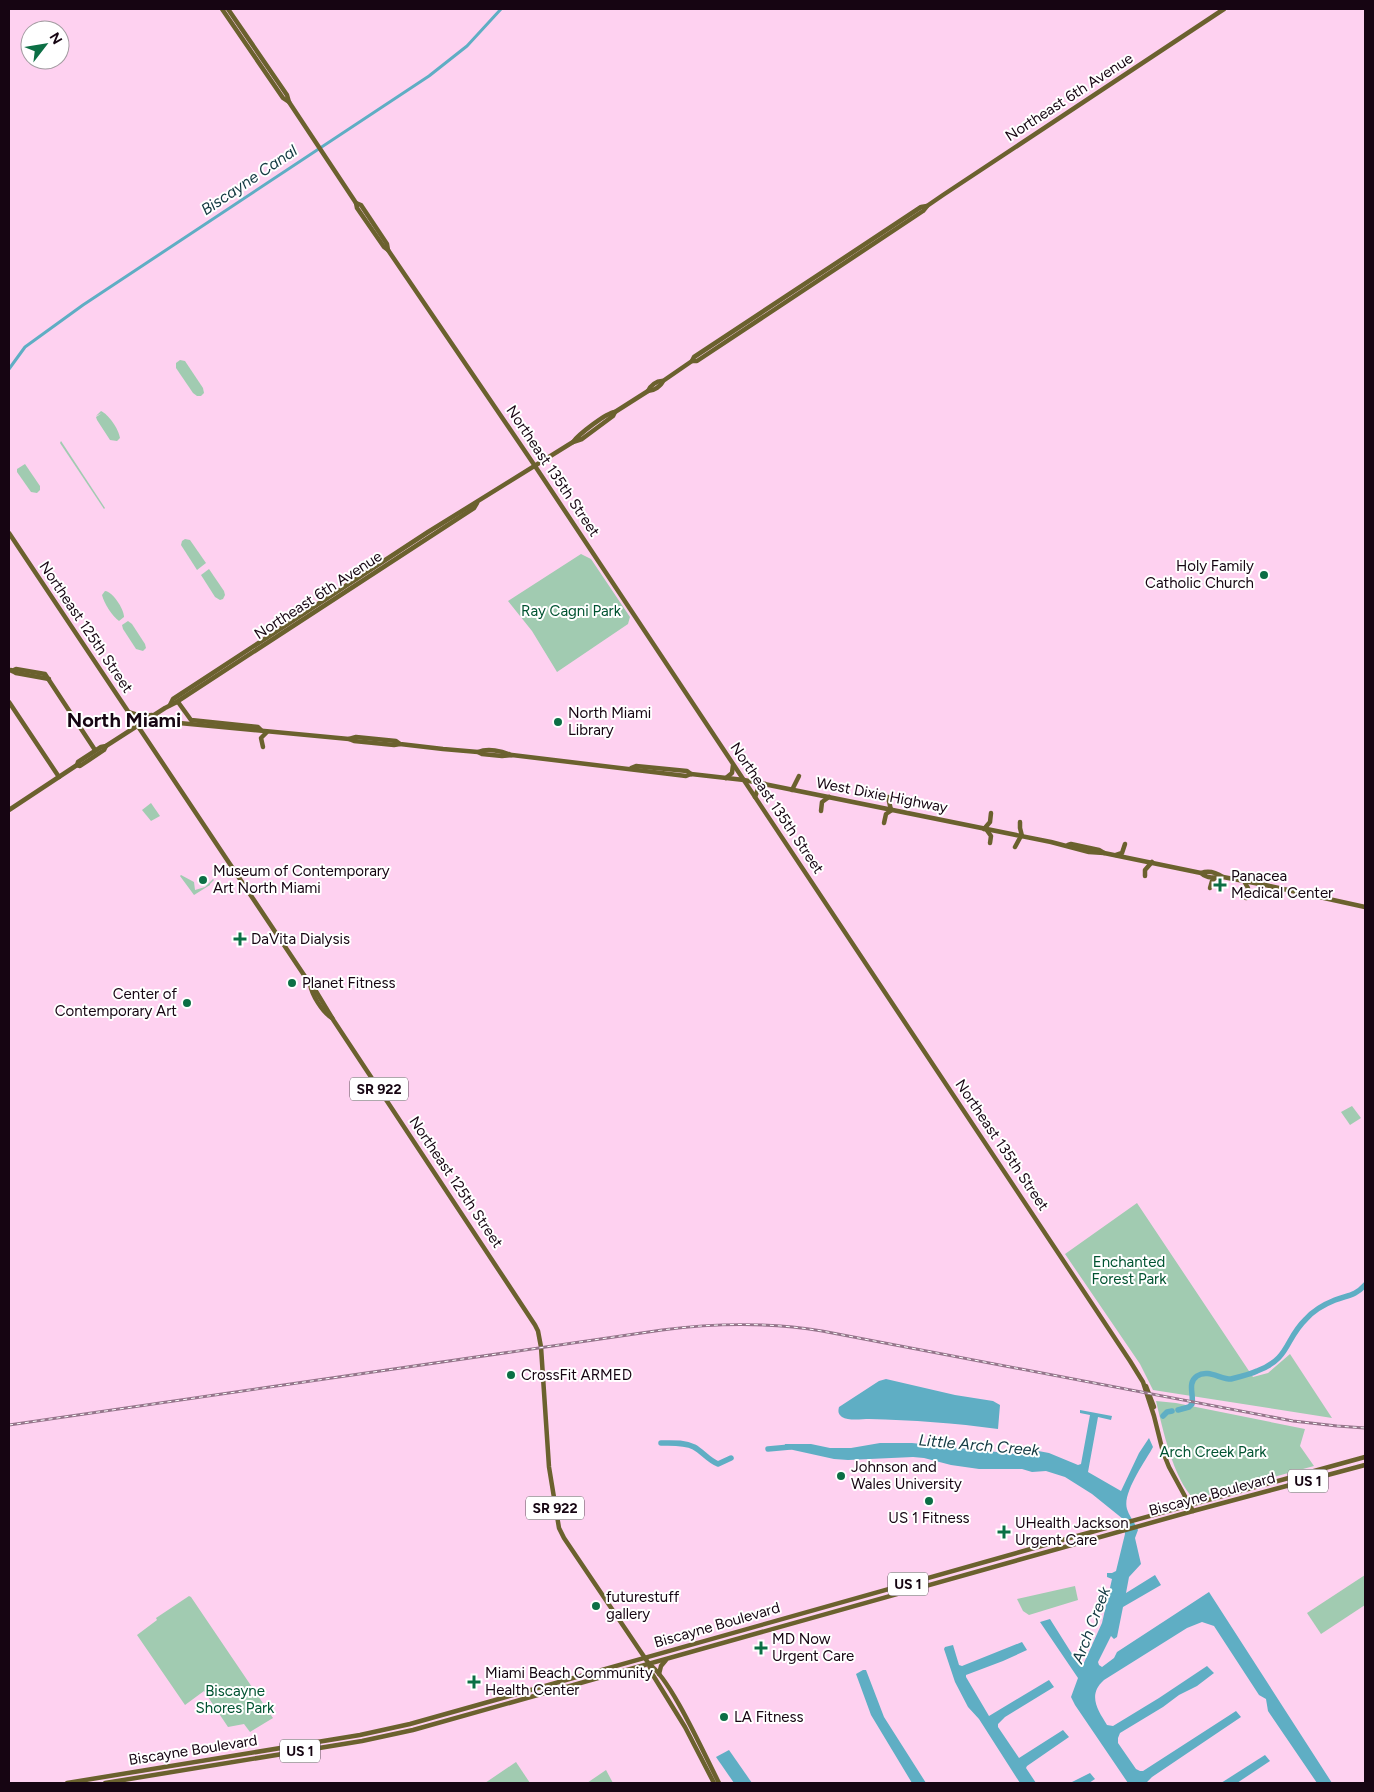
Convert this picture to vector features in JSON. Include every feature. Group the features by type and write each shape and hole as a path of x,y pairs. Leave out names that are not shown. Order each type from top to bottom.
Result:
{"main road":[{"path":"222,9 283,98 289,102"},
{"path":"228,9 287,95 289,102"},
{"name":"Northeast 6th Avenue","path":"692,362 694,357 921,207 927,206 1224,9"},
{"name":"Northeast 135th Street","path":"289,102 356,203 361,205 388,244 388,250 536,466 1143,1382 1150,1394 1163,1452 1194,1511"},
{"name":"Northeast 6th Avenue","path":"170,705 173,699 453,516 477,503 573,442 579,435 612,412 616,412 648,391 650,387 660,380 663,381 736,335 924,211 927,206"},
{"path":"851,259 853,255 878,238 879,235"},
{"path":"811,285 837,263"},
{"path":"736,335 774,305"},
{"name":"Northeast 6th Avenue","path":"9,810 77,765 78,762 95,750 106,746 170,705 178,702 449,525 476,507 477,503"},
{"path":"449,525 453,516"},
{"name":"Northeast 125th Street","path":"9,533 310,984 311,990 327,1015 332,1018 538,1330 547,1437 558,1521 562,1533 645,1658"},
{"path":"294,626 305,614"},
{"path":"287,630 295,620"},
{"path":"217,676 222,667"},
{"path":"10,670 16,669 45,674 95,750"},
{"path":"10,670 16,673 49,679"},
{"path":"9,702 59,777"},
{"name":"West Dixie Highway","path":"178,702 190,720 258,727 261,730"},
{"path":"128,712 141,716 154,715"},
{"name":"West Dixie Highway","path":"148,719 158,722 349,739 354,742 394,746 400,744 478,752 498,756 512,755"},
{"path":"263,747 261,738 268,731"},
{"name":"Northeast 6th Avenue","path":"77,765 80,766 104,750 106,746"},
{"name":"West Dixie Highway","path":"478,752 483,750 686,776 691,774 744,780 985,829 1068,845 1071,844 1099,850 1104,853 1202,873 1204,876 1244,881 1365,907"},
{"path":"551,760 556,755"},
{"path":"726,778 732,772 733,764"},
{"path":"792,790 799,776"},
{"path":"755,797 758,789 765,784"},
{"path":"821,811 822,802 829,797"},
{"path":"884,823 886,814 891,810 888,797"},
{"path":"990,843 991,836 985,829 990,822 991,813"},
{"path":"1014,847 1021,836 1020,822"},
{"path":"1116,855 1123,852 1125,844"},
{"path":"1145,876 1145,870 1152,862"},
{"name":"West Dixie Highway","path":"1202,873 1205,871 1223,877"},
{"path":"1210,888 1215,878"},
{"path":"1244,881 1248,888 1246,898"},
{"name":"Biscayne Boulevard","path":"67,1783 394,1728 1365,1457"},
{"name":"Biscayne Boulevard","path":"105,1783 398,1733 1365,1465"},
{"path":"1332,1467 1334,1474"},
{"path":"1264,1485 1266,1493"},
{"path":"863,1604 873,1594"},
{"path":"844,1609 852,1605 856,1599"},
{"name":"SR 922","path":"645,1658 651,1672 666,1694 698,1753 705,1760 719,1783"},
{"path":"659,1674 661,1666 666,1659"},
{"name":"SR 922","path":"648,1664 656,1669 675,1699 705,1760 714,1783"},
{"path":"666,1694 675,1699"},
{"path":"489,1709 500,1699"},
{"path":"281,1754 288,1747"}],"green space":[{"path":"180,360 185,361 203,388 204,393 201,396 193,393 176,368 176,363"},
{"path":"101,411 110,418 118,430 120,438 117,441 110,440 97,420 96,417 102,413 96,416"},
{"path":"61,441 105,508 104,509 60,443"},
{"path":"25,464 40,486 40,490 37,493 31,492 17,472 17,469"},
{"path":"185,539 190,540 206,563 197,570 181,545"},
{"name":"Ray Cagni Park","path":"581,554 591,559 630,617 628,624 557,672 532,631 508,601"},
{"path":"209,569 224,591 223,599 220,600 215,597 201,575"},
{"path":"105,591 118,601 124,617 119,621 111,613 105,602 102,595"},
{"path":"128,621 145,644 146,648 143,651 136,649 123,629 122,625"},
{"path":"151,803 160,816 151,821 142,810"},
{"path":"181,875 194,882 195,890 205,887 214,880 210,885 194,895"},
{"path":"1352,1106 1361,1118 1350,1125 1341,1112"},
{"name":"Enchanted Forest Park","path":"1137,1203 1253,1377 1268,1373 1290,1354 1332,1418 1153,1390 1140,1364 1065,1254"},
{"name":"Arch Creek Park","path":"1156,1401 1176,1403 1305,1429 1300,1446 1314,1466 1194,1499 1180,1479 1166,1439"},
{"path":"545,1497 548,1512 531,1515 529,1500"},
{"path":"1365,1575 1365,1605 1321,1634 1307,1613"},
{"path":"1075,1586 1078,1600 1029,1615 1023,1611 1017,1599"},
{"name":"Biscayne Shores Park","path":"189,1596 273,1718 250,1732 244,1724 228,1727 204,1691 185,1705 137,1635 157,1620 156,1618"},
{"path":"516,1762 530,1783 485,1783"},
{"path":"606,1770 613,1783 587,1783"}],"water":[{"path":"886,1379 955,1395 993,1401 1000,1405 998,1429 917,1421 851,1419 840,1415 839,1407 879,1381"},
{"path":"1080,1410 1112,1416 1111,1420 1098,1417 1088,1472 1121,1491 1139,1453 1149,1438 1153,1447 1131,1486 1126,1502 1128,1512 1138,1530 1135,1538 1141,1564 1129,1577 1126,1593 1155,1575 1161,1585 1123,1607 1117,1637 1114,1639 1111,1636 1098,1662 1099,1665 1102,1667 1114,1658 1117,1652 1209,1592 1332,1783 1317,1783 1268,1711 1266,1699 1259,1695 1214,1626 1202,1622 1187,1628 1104,1680 1096,1691 1095,1697 1098,1708 1107,1725 1113,1726 1207,1666 1214,1673 1197,1686 1179,1695 1120,1733 1118,1743 1136,1769 1140,1771 1143,1771 1236,1711 1241,1717 1152,1777 1146,1783 1128,1783 1075,1705 1071,1697 1078,1678 1040,1622 1050,1619 1079,1665 1083,1665 1102,1623 1112,1579 1107,1577 1107,1573 1116,1571 1125,1534 1123,1519 1092,1494 1065,1477 1046,1471 979,1469 913,1457 834,1459 784,1448 785,1444 811,1444 830,1448 851,1448 880,1443 912,1443 1016,1454 1033,1450 1049,1453 1078,1465 1081,1464 1090,1415 1080,1413"},
{"path":"1022,1642 1027,1650 966,1675 966,1677 989,1716 1049,1680 1054,1687 1005,1717 998,1724 998,1727 1019,1758 1063,1730 1069,1737 1027,1766 1026,1768 1036,1783 1020,1783 979,1719 968,1707 955,1682 944,1649 953,1645 959,1665 962,1666"},
{"path":"866,1670 884,1717 926,1783 912,1783 871,1715 856,1674"},
{"path":"729,1750 752,1783 734,1783 716,1757"},
{"path":"1265,1755 1270,1761 1237,1783 1221,1783"},
{"path":"1090,1773 1095,1779 1089,1783 1070,1783"}],"waterway":[{"name":"Biscayne Canal","path":"9,369 25,347 83,305 429,76 467,46 501,9"},
{"name":"Arch Creek","path":"1178,1410 1189,1407 1192,1404 1192,1382 1197,1376 1210,1374 1231,1379 1268,1366 1282,1354 1299,1327 1312,1313 1331,1302 1355,1293 1365,1285"},
{"name":"Arch Creek","path":"1163,1416 1167,1412 1172,1411"},
{"path":"661,1443 690,1445 718,1464 731,1458"},
{"name":"Little Arch Creek","path":"768,1449 790,1447"}],"railway":[{"path":"9,1425 662,1330 742,1324 822,1331 1293,1421 1365,1428"}],"place":[{"name":"Holy Family Catholic Church","path":"1264,575"},
{"name":"North Miami Library","path":"558,722"},
{"name":"Museum of Contemporary Art North Miami","path":"203,880"},
{"name":"Panacea Medical Center","path":"1220,885"},
{"name":"DaVita Dialysis","path":"240,939"},
{"name":"Planet Fitness","path":"292,983"},
{"name":"Center of Contemporary Art","path":"187,1003"},
{"name":"CrossFit ARMED","path":"511,1375"},
{"name":"Johnson and Wales University","path":"841,1476"},
{"name":"US 1 Fitness","path":"929,1501"},
{"name":"UHealth Jackson Urgent Care","path":"1004,1532"},
{"name":"futurestuff gallery","path":"596,1606"},
{"name":"MD Now Urgent Care","path":"761,1648"},
{"name":"Miami Beach Community Health Center","path":"474,1682"},
{"name":"LA Fitness","path":"724,1717"}],"district":[{"name":"North Miami","path":"124,720"}]}
